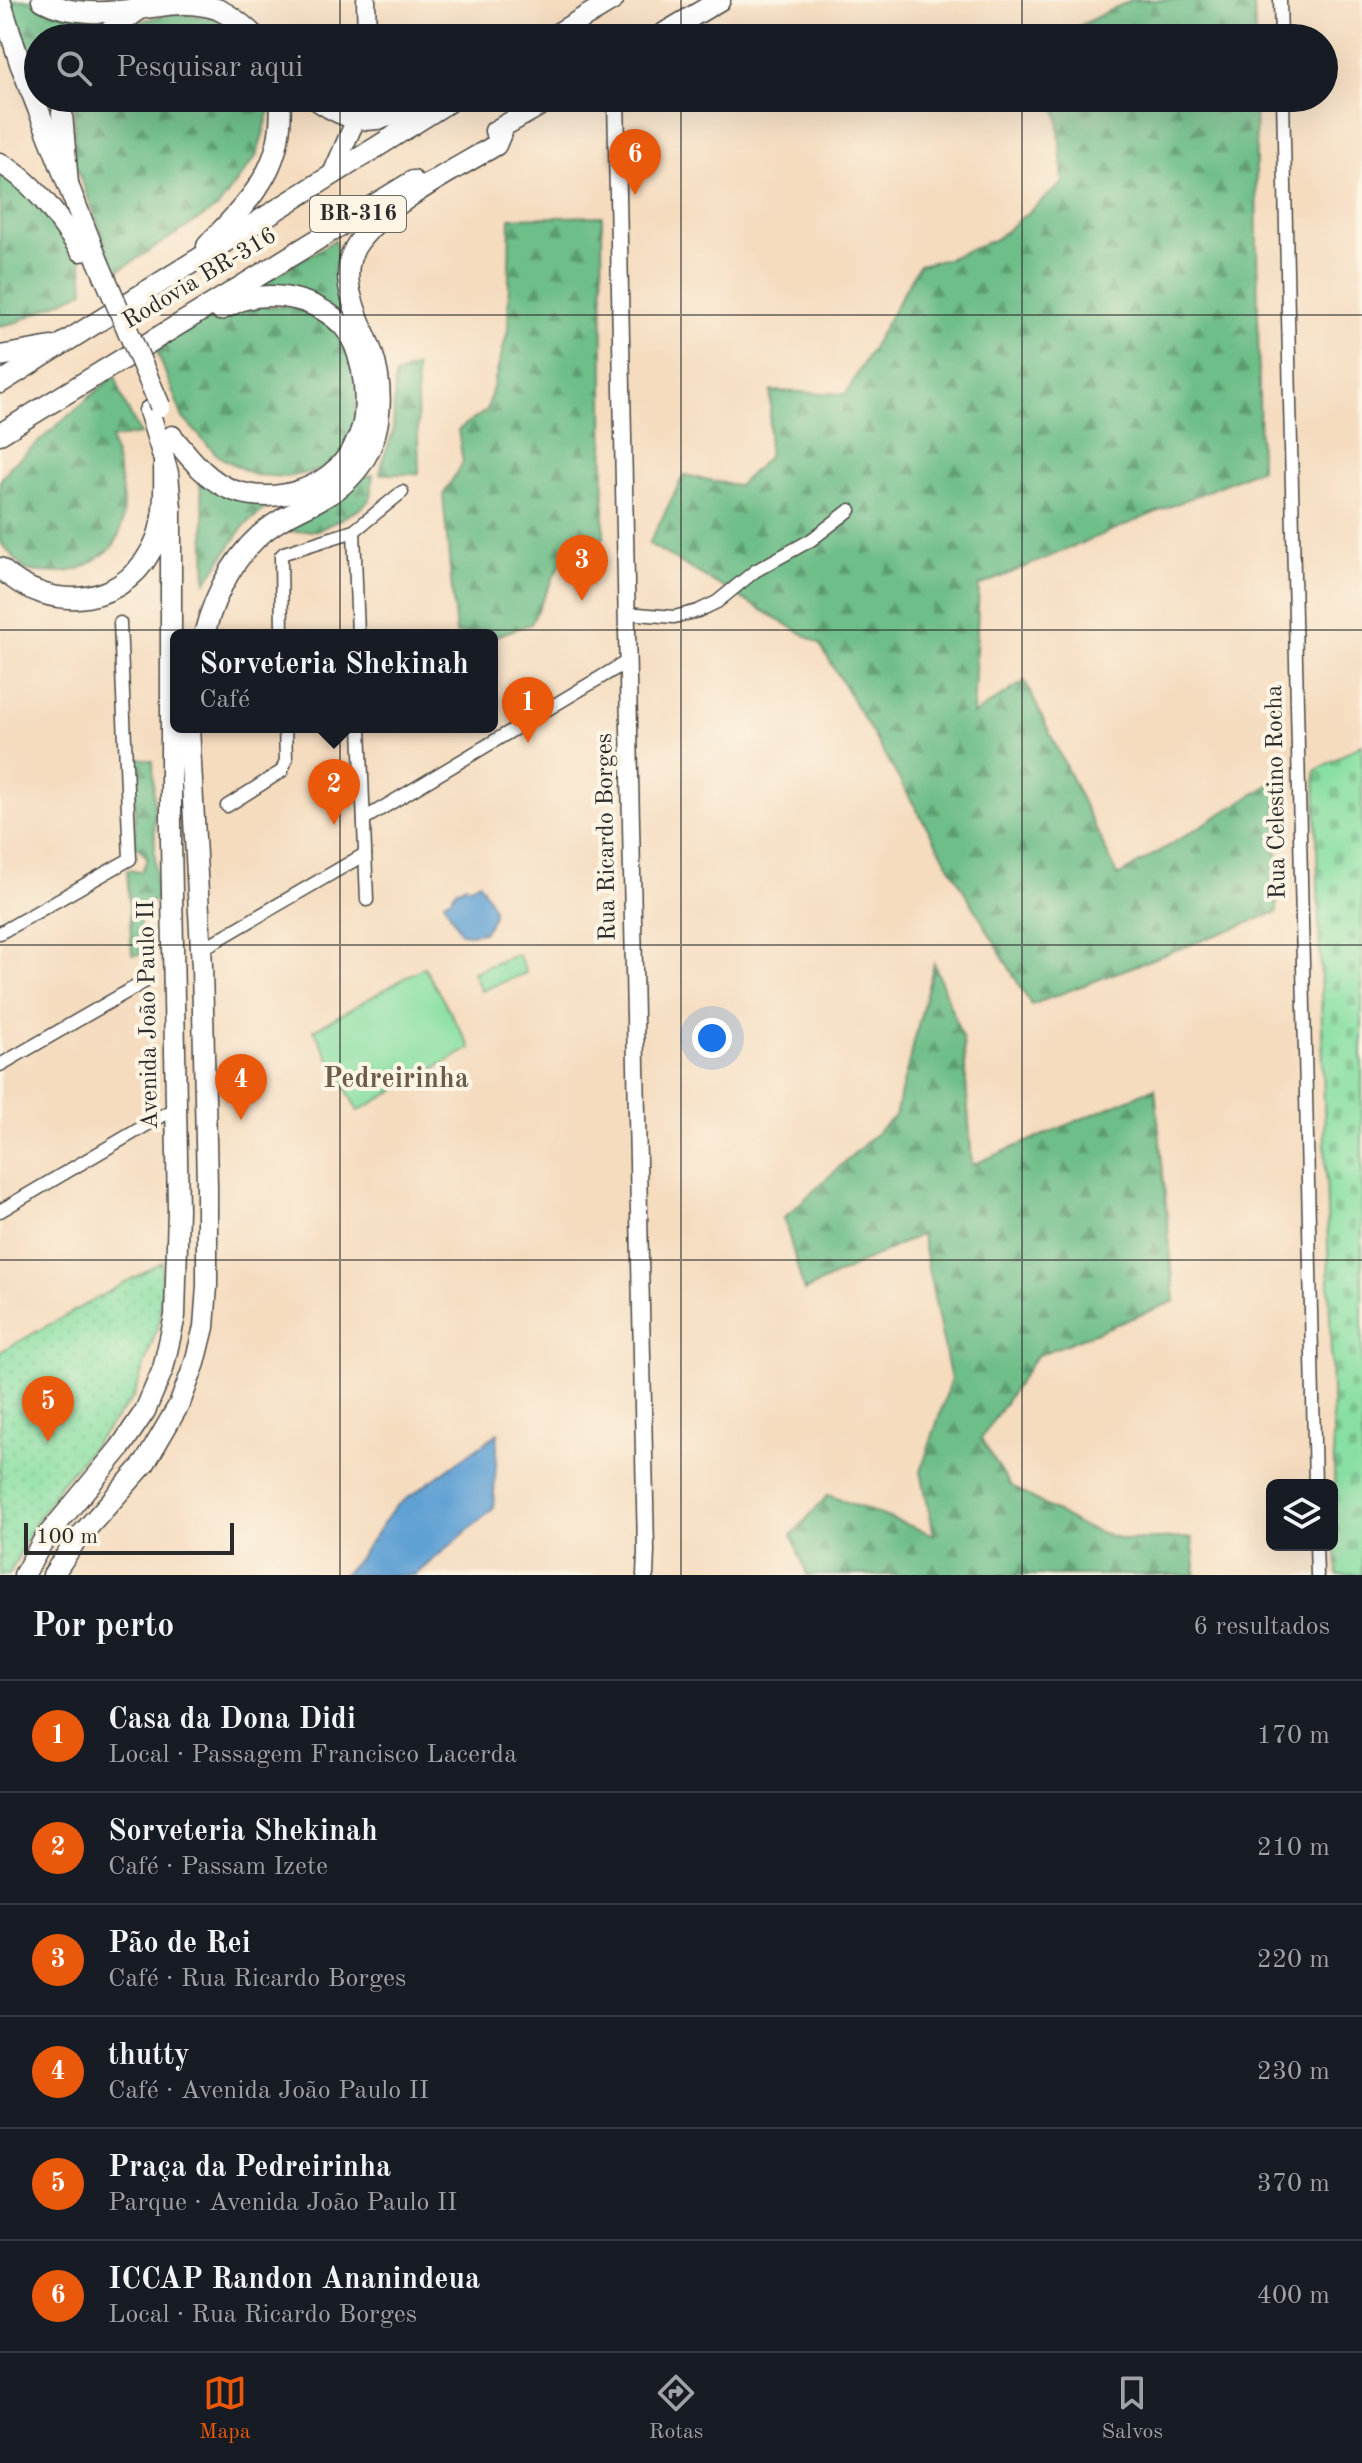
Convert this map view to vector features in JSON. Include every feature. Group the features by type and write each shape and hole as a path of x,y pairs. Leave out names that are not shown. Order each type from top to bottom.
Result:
{"main road":[{"path":"0,0 24,73"},
{"path":"42,0 56,8 80,12 140,9 182,2 214,8 241,24"},
{"path":"366,0 367,24"},
{"path":"573,24 613,0"},
{"path":"680,24 720,0"},
{"path":"119,24 140,9"},
{"path":"0,35 24,95"},
{"path":"31,112 89,259 154,408 195,463 234,491 270,497 286,496 318,483 351,453 365,415 362,369 345,328 326,312 301,300 276,296 244,300 164,332"},
{"path":"39,112 68,184 89,259"},
{"path":"62,112 68,184"},
{"path":"188,267 257,188 274,160 281,112"},
{"path":"336,112 356,119 386,118 402,112"},
{"path":"331,176 357,112"},
{"name":"Rodovia BR-316","path":"0,383 433,112"},
{"name":"Rodovia BR-316","path":"0,434 528,112"},
{"path":"206,629 211,608 244,551 280,520 334,493 362,463 376,437 378,376 349,286 349,264 357,244 386,214 496,145 504,126"},
{"path":"0,163 49,205 89,259"},
{"path":"0,356 62,344"},
{"path":"0,446 68,391"},
{"name":"Avenida João Paulo II","path":"154,408 170,486 171,629"},
{"path":"172,436 180,485 185,629"},
{"path":"0,568 26,588 57,599 76,600 97,596 123,581 138,568 157,536 162,518 164,458"},
{"name":"Avenida João Paulo II","path":"24,1575 43,1541 120,1448 145,1411 163,1369 175,1316 178,1209 171,733"},
{"path":"53,1575 74,1543 145,1463 180,1403 204,1327 207,1185 202,949 189,733"}],"street":[{"path":"1280,0 1281,24"},
{"name":"Rua Ricardo Borges","path":"616,112 645,1575"},
{"name":"Rua Celestino Rocha","path":"1283,112 1315,1479"},
{"path":"282,629 280,560 284,553 354,531 402,492"},
{"path":"626,613 674,617 698,611 717,602 755,571 811,540 850,510"},
{"path":"354,531 358,629"},
{"path":"0,933 130,859 120,623"},
{"path":"364,819 628,661"},
{"path":"227,806 280,773 286,765 285,733"},
{"path":"360,733 367,900"},
{"path":"202,949 365,854"},
{"path":"0,1065 144,982"},
{"path":"0,1211 177,1107"},
{"path":"1316,1551 1317,1575"}],"green space":[{"path":"10,0 37,0 94,18 89,24 24,24 24,40"},
{"path":"1131,0 1254,0 1255,24 1083,24"},
{"path":"173,13 221,19 226,24 139,24"},
{"path":"74,112 269,112 257,155 218,207 116,272 74,160"},
{"path":"1056,112 1255,112 1260,469 979,586 973,715 1025,681 1118,876 1277,780 1277,912 1031,1005 820,644 649,544 684,475 738,486 768,457 771,391 846,394 919,265 947,259 996,239 1063,183"},
{"path":"0,174 16,185 81,251 84,291 17,322 0,326"},
{"path":"602,216 604,538 577,540 557,570 531,624 498,635 498,629 456,629 443,495 463,462 458,430 487,410 508,330 510,218"},
{"path":"335,240 339,280 350,329 257,287"},
{"path":"299,306 324,321 345,341 359,384 351,453 321,470 287,477 254,475 218,456 183,418 156,349 180,331 242,307"},
{"path":"416,367 419,474 380,474 393,433 395,375"},
{"path":"115,375 140,434 111,439 122,495 122,524 118,537 108,551 80,568 53,573 25,570 0,542 0,481 10,467"},
{"path":"373,475 370,499 360,509 319,530 275,533 362,477"},
{"path":"199,478 271,503 244,526 206,582 204,514"},
{"path":"1362,744 1362,1575 1337,1575 1338,1479 1334,1479 1315,771"},
{"path":"135,757 153,761 156,900 140,909 140,954 132,955 127,870 141,872 148,858 135,844"},
{"path":"518,954 526,973 481,991 473,972"},
{"path":"934,963 963,1040 972,1165 1155,1088 1175,1301 1036,1356 981,1439 1010,1485 1081,1526 1124,1540 1192,1538 1196,1575 807,1575 792,1535 828,1495 934,1535 921,1471 951,1380 921,1234 804,1291 784,1218 895,1116"},
{"path":"424,967 471,1048 358,1111 314,1030"},
{"path":"162,1262 160,1319 133,1398 59,1486 30,1532 9,1575 0,1575 0,1352"}],"water":[{"path":"479,882 493,907 492,918 483,932 461,933 444,902 456,890"},
{"path":"498,1433 493,1509 415,1575 343,1575 395,1507"}],"place":[{"name":"ICCAP Randon Ananindeua","path":"635,195"},
{"name":"Pão de Rei","path":"582,601"},
{"name":"Casa da Dona Didi","path":"528,743"},
{"name":"Sorveteria Shekinah","path":"334,825"},
{"name":"thutty","path":"241,1120"},
{"name":"Praça da Pedreirinha","path":"48,1442"}],"district":[{"name":"Pedreirinha","path":"396,1080"}]}
